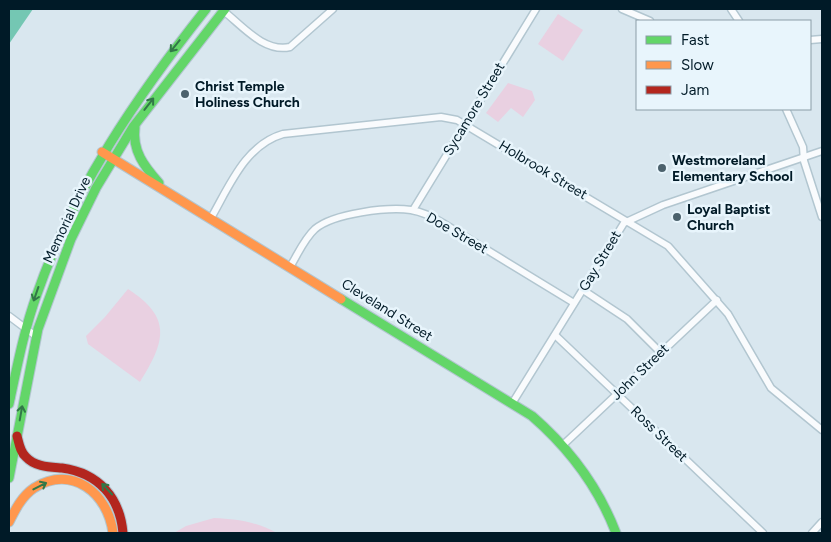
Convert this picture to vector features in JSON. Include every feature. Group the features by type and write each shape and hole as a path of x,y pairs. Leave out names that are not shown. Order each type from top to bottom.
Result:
{"main road":[{"name":"Memorial Drive","path":"9,400 26,329 56,243 76,199 102,152 150,78 206,9"},
{"name":"Memorial Drive","path":"9,478 36,337 50,293 71,239 113,159 137,121 223,9"},
{"path":"137,121 133,139 138,157 166,191"},
{"name":"Cleveland Street","path":"102,152 513,402 550,430 564,445 598,492 616,533"},
{"path":"16,436 24,456 33,463 82,473 105,486 117,504 123,533"},
{"path":"9,522 18,506 33,489 49,481 73,480 88,486 103,499 110,512 113,533"}],"street":[{"path":"223,9 265,44 282,48 290,47 333,9"},
{"name":"Sycamore Street","path":"413,210 536,9"},
{"path":"622,9 648,20"},
{"path":"731,9 738,20"},
{"path":"786,110 803,148 803,156 822,217"},
{"name":"Holbrook Street","path":"211,218 249,155 264,141 273,137 282,134 441,117 465,123 628,221 675,252 728,314 771,388 822,430"},
{"name":"Gay Street","path":"513,402 620,227 628,221 663,205 822,151"},
{"name":"Doe Street","path":"290,267 309,235 321,224 331,220 372,212 413,210 443,222 574,304"},
{"path":"583,290 627,318 660,352"},
{"name":"John Street","path":"564,445 717,300"},
{"path":"9,316 36,337"},
{"name":"Ross Street","path":"555,335 763,533"},
{"path":"812,533 822,522"}],"shaded area":[{"path":"9,9 33,9 9,44"},
{"path":"558,14 583,30 563,61 538,44"},
{"path":"508,83 532,91 535,100 523,117 511,108 498,122 486,113"},
{"path":"128,289 152,310 158,321 160,331 155,355 140,382 88,344 86,336 105,317"},
{"path":"214,518 247,522 277,533 174,533 186,526"}],"traffic: fast":[{"path":"9,404 32,308 69,217 132,109 206,9"},
{"path":"9,478 38,329 71,239 96,188 133,127 225,9"},
{"path":"135,127 137,151 148,170 159,183"},
{"path":"341,299 532,416 559,442 582,469 601,500 616,533"}],"traffic: slow":[{"path":"102,152 341,299"},
{"path":"9,522 19,504 30,491 48,481 62,479 86,486 96,495 110,519 113,533"}],"traffic: jam":[{"path":"17,436 22,453 34,463 87,475 105,489 117,509 123,533"}],"place":[{"name":"Christ Temple Holiness Church","path":"185,94"},
{"name":"Westmoreland Elementary School","path":"662,168"},
{"name":"Loyal Baptist Church","path":"677,217"}]}
